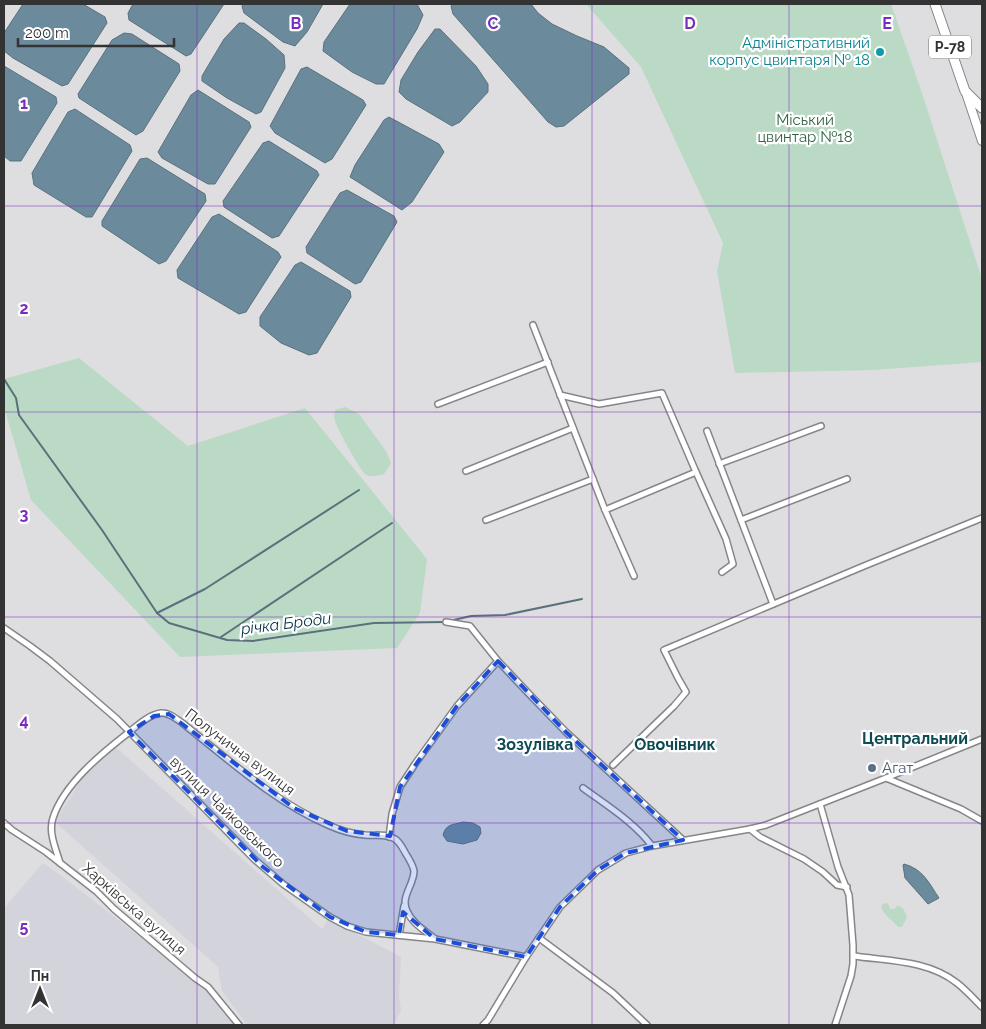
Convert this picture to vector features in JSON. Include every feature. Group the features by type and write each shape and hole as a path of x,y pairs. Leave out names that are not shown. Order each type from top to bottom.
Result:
{"highway":[{"name":"Р-78","path":"935,4 965,91"},
{"path":"965,91 982,108"}],"main road":[{"name":"Р-78","path":"965,91 982,141"}],"street":[{"path":"533,325 605,510 634,576"},
{"path":"438,404 548,362"},
{"path":"560,395 599,404 662,393 726,539 733,564 722,572"},
{"path":"719,464 821,426"},
{"path":"466,471 573,428"},
{"path":"707,431 773,604"},
{"path":"605,510 696,472"},
{"path":"486,520 593,479"},
{"path":"741,520 847,479"},
{"path":"613,765 686,692 664,650 982,518"},
{"path":"446,622 470,626 498,661 566,732 683,840"},
{"name":"вулиця Чайковського","path":"4,628 50,661 105,709 245,851 284,884 330,917 366,932 435,939 526,957"},
{"path":"399,935 405,900 414,872 401,845 394,838 389,837 392,814 400,787 457,706 498,661"},
{"name":"Полунична вулиця","path":"60,863 52,828 53,818 59,804 96,758 144,721 161,713 169,714 181,722 294,808 339,829 363,835 389,837"},
{"path":"483,1025 560,908 598,870 626,853 652,846 766,825 982,739"},
{"path":"886,778 967,812 982,821"},
{"path":"583,788 625,820 644,836 652,846"},
{"path":"820,804 838,867 849,895 854,956 852,976 836,1025"},
{"name":"Харківська вулиця","path":"4,823 96,890 114,909 208,988 239,1025"},
{"path":"750,829 760,837 804,859 823,872 837,885 846,887"},
{"path":"405,900 406,910 412,920 435,939"},
{"path":"539,938 613,992 647,1025"},
{"path":"854,956 920,965 956,982 982,1007"}],"highlighted area":[{"path":"498,661 566,732 683,840 626,853 598,870 560,907 526,957 435,939 403,912 399,935 366,932 330,917 263,867 129,732 154,716 169,714 294,808 347,831 390,836 400,787 457,706"}],"shaded area":[{"path":"113,745 322,929 328,920 401,957 399,996 401,1010 394,1025 247,1025 222,991 218,967 55,822 81,780 96,761"},
{"path":"43,863 206,988 235,1025 4,1025 4,908"}],"green space":[{"name":"Міський цвинтар №18","path":"586,4 891,4 982,279 982,362 874,370 735,373 717,271 723,243 641,67"},
{"path":"79,358 188,446 305,408 427,559 420,613 397,648 180,657 31,500 4,407 4,379"},
{"path":"345,407 359,414 386,451 391,463 384,474 369,476 365,474 353,456 334,417 335,410"},
{"path":"888,903 890,909 900,906 904,910 907,917 902,927 898,927 882,910 883,904"}],"water":[{"path":"23,4 83,4 105,17 107,23 68,84 62,86 4,51 4,33"},
{"path":"133,4 224,4 191,54 186,56 129,20 128,13"},
{"path":"243,4 323,4 307,32 295,46 283,42 244,13"},
{"path":"350,4 417,4 423,15 417,29 384,84 376,84 352,72 323,51 324,42"},
{"path":"453,4 531,4 538,13 552,24 604,47 629,68 629,74 564,126 556,127 548,122 453,14 451,6"},
{"path":"239,23 244,23 284,55 285,68 261,112 256,114 202,81 202,76 224,39"},
{"path":"435,29 440,29 476,66 488,84 488,92 460,122 452,126 406,99 399,92 401,80"},
{"path":"124,33 132,34 179,64 180,71 143,131 136,135 79,98 78,94 112,40"},
{"path":"4,66 56,97 57,103 21,161 10,161 4,156"},
{"path":"307,67 363,100 366,105 332,159 325,163 275,133 270,126 301,69"},
{"path":"198,90 249,122 251,127 215,184 208,184 162,158 158,152 191,95"},
{"path":"75,109 130,145 132,151 92,217 86,217 34,185 32,173 68,112"},
{"path":"389,117 439,144 444,152 412,202 402,210 350,177 355,165 384,120"},
{"path":"269,141 317,171 319,175 279,236 272,238 224,207 223,201 263,143"},
{"path":"147,158 205,194 206,201 166,261 159,264 102,226 102,221 140,159"},
{"path":"347,190 394,216 397,222 361,282 355,284 307,253 306,247 340,193"},
{"path":"219,214 278,252 281,257 246,312 239,314 178,278 177,270 212,217"},
{"path":"301,262 350,291 351,297 317,353 309,355 281,343 260,326 260,317 295,265"},
{"path":"463,822 473,823 480,827 481,833 477,840 463,844 447,841 443,835 446,829"},
{"path":"904,864 911,866 921,873 939,898 928,904 905,878"}],"waterway":[{"name":"річка Броди","path":"4,379 16,398 19,415 102,530 157,613 169,623 227,640 253,641 374,623 445,622"},
{"path":"157,613 205,589 359,490"},
{"path":"221,637 392,523"},
{"name":"річка Броди","path":"449,621 471,616 505,615 582,599"}],"place":[{"name":"Адміністративний корпус цвинтаря № 18","path":"880,52"},
{"name":"Агат","path":"872,768"}],"district":[{"name":"Центральний","path":"915,738"},
{"name":"Зозулівка","path":"535,744"},
{"name":"Овочівник","path":"675,744"}]}
